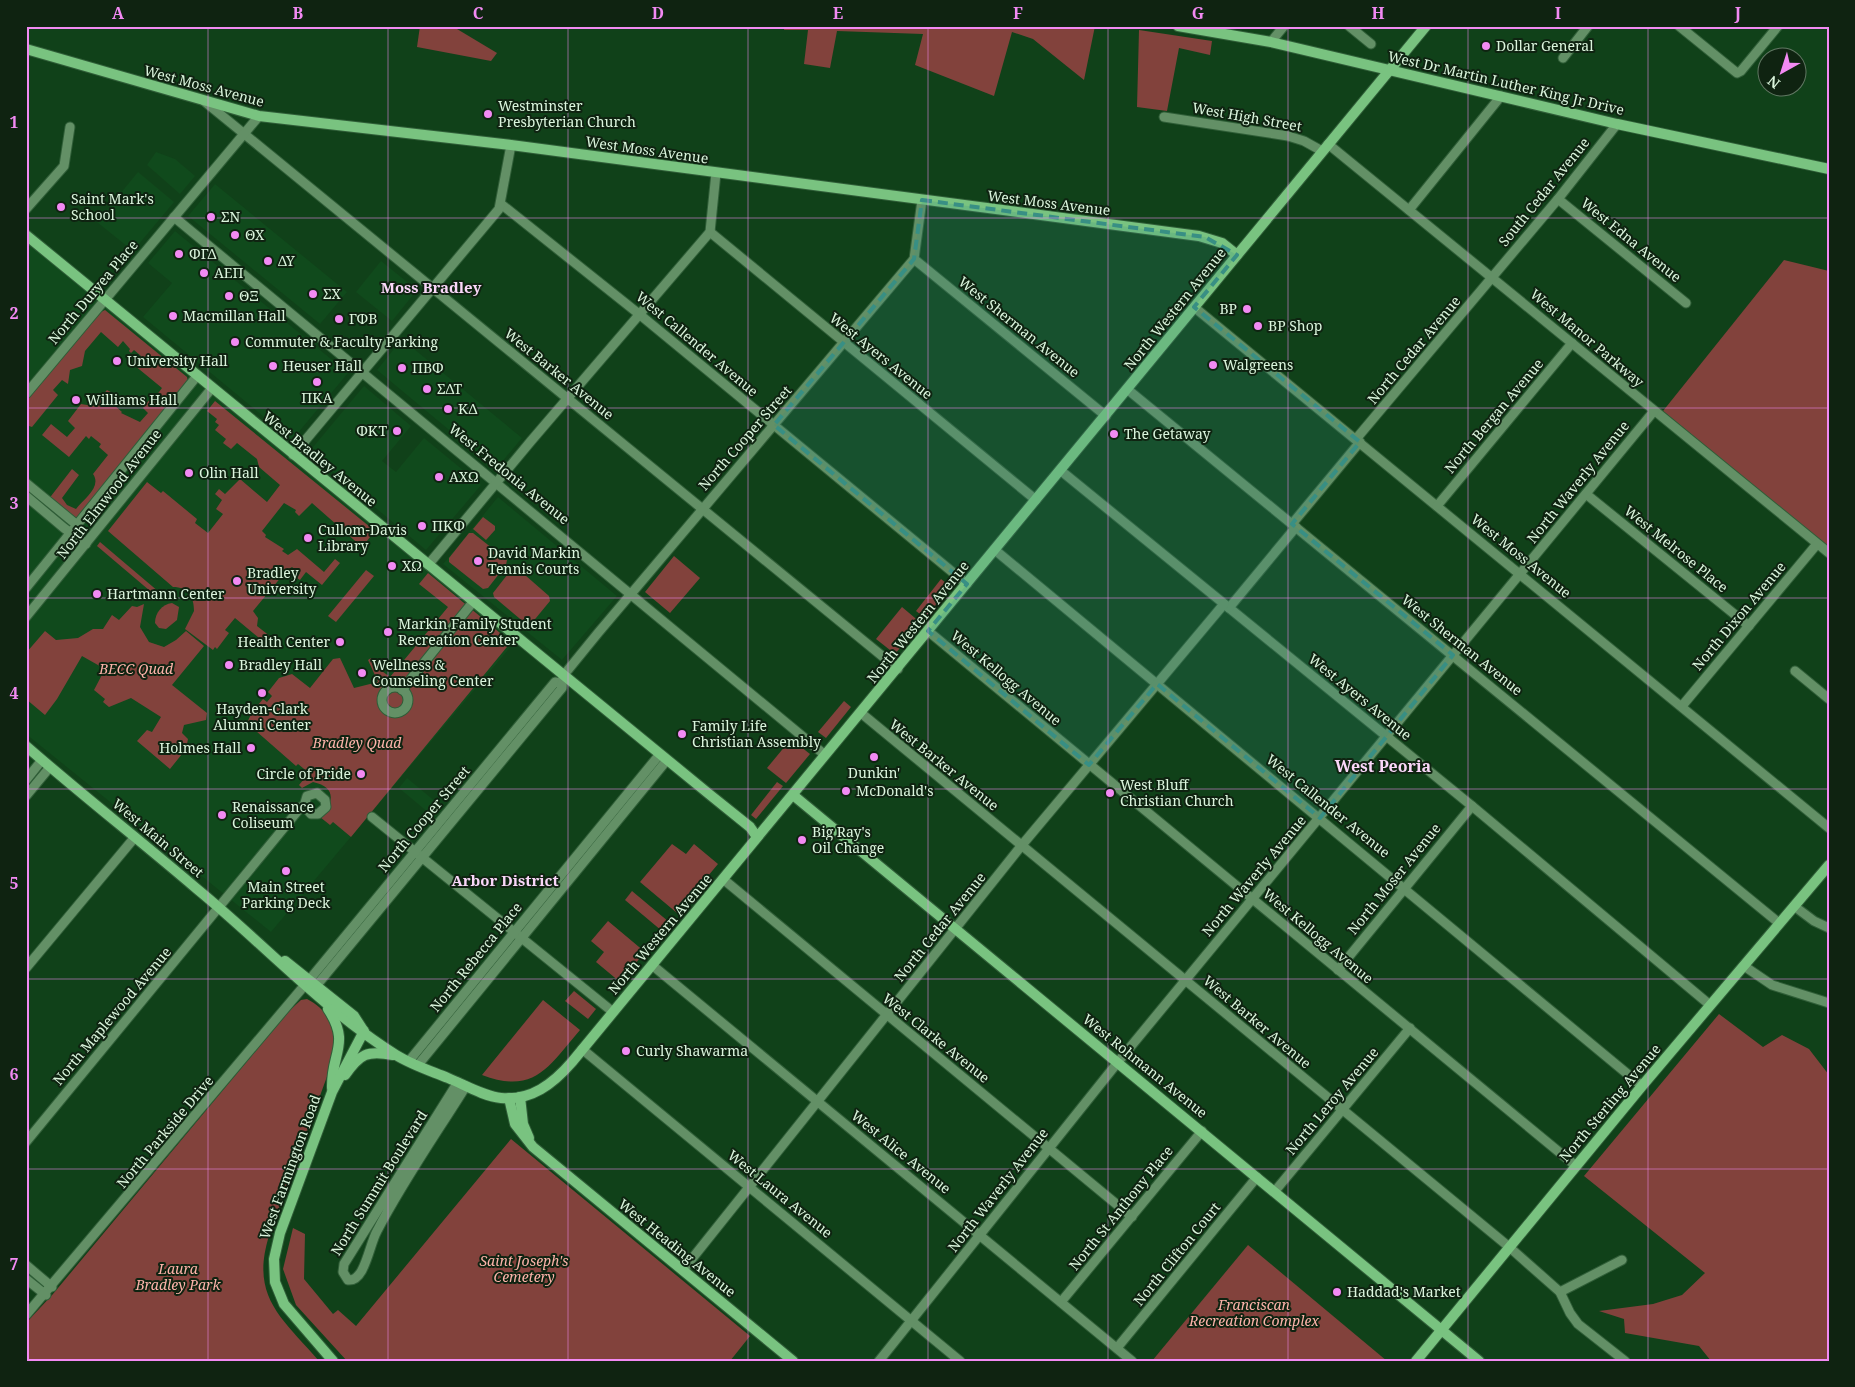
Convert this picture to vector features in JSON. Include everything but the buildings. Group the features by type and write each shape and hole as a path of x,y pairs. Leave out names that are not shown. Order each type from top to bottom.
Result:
{"street":[{"path":"1271,42 1284,26"},
{"path":"1349,26 1371,44"},
{"name":"North Western Avenue","path":"514,1098 536,1092 552,1083 582,1049 898,669 1426,26"},
{"path":"1563,58 1588,26"},
{"path":"1679,26 1737,73 1741,71 1778,26"},
{"name":"West Dr Martin Luther King Jr Drive","path":"1182,27 1271,42 1617,124 1829,169"},
{"name":"West Moss Avenue","path":"26,49 259,116 511,145 1206,237 1222,243 1237,255"},
{"path":"1409,210 1500,96"},
{"name":"West Barker Avenue","path":"204,101 898,669"},
{"name":"North Duryea Place","path":"26,394 259,116"},
{"name":"West High Street","path":"1164,118 1288,136 1325,148"},
{"name":"South Cedar Avenue","path":"1492,278 1617,124"},
{"path":"26,209 64,166 70,127"},
{"path":"293,455 501,204 511,145"},
{"name":"West Manor Parkway","path":"1325,148 1409,210 1829,553"},
{"path":"428,565 567,398 710,232 716,173"},
{"name":"West Edna Avenue","path":"1558,199 1686,303"},
{"path":"914,259 922,200"},
{"name":"West Callender Avenue","path":"501,204 639,314 966,584"},
{"name":"West Fredonia Avenue","path":"174,217 498,482 825,755"},
{"name":"West Ayers Avenue","path":"710,232 1036,500"},
{"name":"West Bradley Avenue","path":"26,235 473,602 562,679 664,757 750,827 757,837"},
{"name":"North Cooper Street","path":"310,983 418,855 555,682 562,679 914,259"},
{"name":"West Sherman Avenue","path":"914,259 1106,416"},
{"name":"North Cedar Avenue","path":"683,1270 748,1186 887,1016 1022,846 1157,684 1294,525 1358,441 1492,278"},
{"name":"West Moss Avenue","path":"1194,307 1829,828"},
{"name":"North Bergan Avenue","path":"1438,506 1572,343"},
{"name":"North Elmwood Avenue","path":"26,588 196,376"},
{"name":"North Elmwood Avenue","path":"26,617 212,388"},
{"name":"West Sherman Avenue","path":"1127,389 1779,923"},
{"name":"North Waverly Avenue","path":"879,1361 1118,1062 1654,410"},
{"name":"West Ayers Avenue","path":"1060,470 1387,736 1710,1005"},
{"path":"26,483 75,529 86,544"},
{"name":"West Melrose Place","path":"1586,494 1748,626"},
{"path":"26,496 75,529"},
{"name":"North Dixon Avenue","path":"1682,706 1817,544"},
{"name":"West Callender Avenue","path":"994,550 1405,888 1642,1086"},
{"path":"402,690 473,602"},
{"name":"West Kellogg Avenue","path":"928,631 1576,1166"},
{"path":"1795,671 1829,699"},
{"name":"West Barker Avenue","path":"861,713 1508,1246 1560,1292 1570,1313 1578,1324 1625,1361"},
{"name":"West Main Street","path":"26,746 270,952 289,963 310,983 354,1016 364,1031"},
{"name":"North Rebecca Place","path":"414,1063 513,931 664,757"},
{"name":"North Rebecca Place","path":"414,1063 521,938 664,757"},
{"path":"26,780 46,763"},
{"path":"26,796 46,763"},
{"name":"West Rohmann Avenue","path":"793,794 1479,1361"},
{"name":"North Maplewood Avenue","path":"26,1142 301,807 304,806"},
{"name":"North Moser Avenue","path":"1338,970 1472,806"},
{"path":"372,817 613,1012"},
{"path":"26,968 135,837"},
{"name":"North Sterling Avenue","path":"1416,1361 1508,1246 1829,865"},
{"name":"West Clarke Avenue","path":"723,879 1132,1217"},
{"path":"1794,906 1814,922 1829,928"},
{"name":"West Alice Avenue","path":"652,965 1132,1361"},
{"path":"1744,966 1772,985 1829,1003"},
{"name":"West Main Street","path":"310,983 322,1000 349,1024 364,1031 397,1056 500,1098 514,1098"},
{"name":"North Parkside Drive","path":"26,1315 52,1287 310,983"},
{"path":"322,1000 340,1032 340,1043 331,1073 332,1092"},
{"name":"North Leroy Avenue","path":"1275,1191 1410,1028"},
{"name":"West Farmington Road","path":"333,1361 284,1304 275,1284 273,1268 275,1249 280,1232 332,1092 364,1031"},
{"name":"West Laura Avenue","path":"582,1049 960,1361"},
{"path":"332,1092 357,1059 364,1055 382,1053 397,1056"},
{"name":"North Summit Boulevard","path":"462,1084 377,1231 360,1275 354,1280 348,1280 343,1272 344,1264 462,1084"},
{"name":"West Heading Avenue","path":"514,1098 526,1132 534,1146 793,1361"},
{"name":"North St Anthony Place","path":"1062,1302 1202,1131"},
{"name":"North Clifton Court","path":"1117,1348 1257,1176"},
{"path":"1560,1292 1622,1260"},
{"path":"26,1265 52,1287"},
{"path":"26,1278 46,1294"}],"highlighted area":[{"path":"922,200 1205,237 1237,255 1194,307 1360,442 1292,524 1453,655 1320,818 1157,684 1089,765 928,631 967,584 774,425 914,259"}],"shaded area":[{"path":"156,152 175,159 195,176 180,194 147,165"},
{"path":"138,172 174,202 133,251 97,222"},
{"path":"215,184 347,292 320,324 188,216"},
{"path":"175,231 348,373 292,440 143,317 172,283 148,263"},
{"name":"Bradley University","path":"26,235 518,638 271,932 26,734"},
{"path":"381,261 417,290 392,321 356,292"},
{"path":"402,339 522,438 496,469 377,370"},
{"path":"364,386 411,426 382,461 396,472 424,438 481,485 426,550 309,452"},
{"path":"498,497 617,596 562,660 443,564"},
{"path":"407,778 443,808 435,818 399,788"}],"green space":[{"path":"420,26 452,26 497,53 491,61 417,47"},
{"path":"785,26 1095,26 1084,80 1033,39 1012,32 994,96 915,65 923,34 837,31 830,68 804,64 808,30 784,30"},
{"path":"1139,30 1212,41 1210,55 1179,48 1167,111 1137,107"},
{"path":"1784,260 1829,271 1829,548 1663,411"},
{"path":"105,310 187,377 188,382 74,522 48,500 72,469 79,475 62,498 67,505 76,509 94,488 95,479 93,474 108,455 99,447 101,444 91,436 89,439 86,436 69,457 42,435 51,424 67,437 75,428 68,421 81,404 93,406 107,390 120,397 114,405 121,413 140,422 148,413 143,408 154,394 156,396 162,388 134,365 141,356 134,350 131,353 123,341 118,347 101,332 85,351 82,366 70,370 68,384 62,380 53,390 58,395 32,427 26,425 26,401 101,312"},
{"path":"215,401 375,531 362,547 312,503 299,516 295,512 296,510 284,503 262,531 266,535 265,537 284,549 282,551 288,555 297,549 324,572 335,559 340,563 322,585 306,572 300,580 297,578 300,573 292,567 287,570 253,611 258,618 257,626 271,637 265,643 235,618 225,630 229,633 217,649 215,647 213,650 185,629 194,611 193,601 189,594 183,589 173,587 108,531 147,482 161,493 163,491 197,519 195,523 208,533 223,514 216,509 222,500 215,494 219,489 225,494 240,479 267,502 280,485 259,467 257,459 237,443 231,449 223,443 226,439 215,430 219,425 215,422 217,419 207,411"},
{"path":"483,517 495,526 495,530 486,540 473,529"},
{"name":"David Markin Tennis Courts","path":"469,533 473,533 507,560 506,565 488,588 483,589 449,562 449,558"},
{"path":"100,542 159,592 159,595 156,596 97,546"},
{"path":"674,556 700,578 670,613 645,592"},
{"name":"David Markin Tennis Courts","path":"517,568 549,596 550,601 531,624 526,624 494,597 493,593 511,570"},
{"path":"366,570 374,576 336,622 328,616"},
{"name":"Bradley Quad","path":"428,573 511,642 351,837 333,822 330,825 320,817 325,812 330,801 331,796 326,788 321,784 313,782 302,788 299,785 309,773 298,764 296,766 247,723 252,712 263,699 267,702 272,696 268,692 279,678 292,674 310,688 333,659 340,658 354,688 378,682 368,660 371,658 375,666 390,677 448,607 419,584"},
{"path":"941,579 951,587 925,618 916,611"},
{"path":"172,603 179,607 177,620 166,629 159,628 155,623 158,613 162,607"},
{"name":"BECC Quad","path":"144,604 140,627 149,642 164,647 186,631 204,646 172,685 207,713 206,720 184,725 182,733 188,739 186,749 170,769 137,741 147,730 152,732 161,717 131,698 109,707 103,702 105,699 94,690 105,669 82,656 57,699 45,715 26,699 26,653 45,631 56,640 78,638 93,629 103,629 112,615 119,620 132,606 137,607"},
{"path":"902,607 921,623 895,654 876,639"},
{"path":"844,701 851,707 826,738 818,732"},
{"path":"791,739 810,754 786,783 767,768"},
{"path":"777,782 783,786 756,819 751,815"},
{"path":"672,844 686,854 694,844 718,864 677,913 640,882"},
{"path":"632,891 669,922 662,931 625,900"},
{"path":"608,921 645,952 620,982 596,962 604,952 591,941"},
{"path":"574,991 596,1009 588,1019 565,1001"},
{"name":"Laura Bradley Park","path":"307,999 320,1008 329,1019 337,1049 269,1236 264,1257 264,1275 267,1291 273,1305 282,1319 319,1361 26,1361 26,1323 53,1294 289,1011 301,1000"},
{"path":"543,1000 580,1030 559,1055 539,1074 528,1079 515,1081 500,1080 482,1075"},
{"path":"1719,1014 1763,1047 1782,1035 1809,1049 1829,1075 1829,1361 1711,1361 1699,1346 1625,1333 1624,1319 1599,1311 1653,1304 1682,1295 1705,1273 1584,1176"},
{"name":"Saint Joseph's Cemetery","path":"511,1139 750,1336 730,1361 347,1361 296,1305 283,1269 293,1228 305,1234 304,1279 333,1314 338,1310 356,1326"},
{"name":"Franciscan Recreation Complex","path":"1248,1245 1387,1361 1152,1361"}],"place":[{"name":"Dollar General","path":"1486,46"},
{"name":"Westminster Presbyterian Church","path":"488,114"},
{"name":"Saint Mark's School","path":"61,207"},
{"name":"ΣΝ","path":"211,217"},
{"name":"ΘΧ","path":"235,235"},
{"name":"ΦΓΔ","path":"179,254"},
{"name":"ΔΥ","path":"268,261"},
{"name":"ΑΕΠ","path":"204,273"},
{"name":"ΣΧ","path":"313,294"},
{"name":"ΘΞ","path":"229,296"},
{"name":"BP","path":"1247,309"},
{"name":"Macmillan Hall","path":"173,316"},
{"name":"ΓΦΒ","path":"339,319"},
{"name":"BP Shop","path":"1258,326"},
{"name":"Commuter & Faculty Parking","path":"235,342"},
{"name":"University Hall","path":"117,361"},
{"name":"Walgreens","path":"1213,365"},
{"name":"Heuser Hall","path":"273,366"},
{"name":"ΠΒΦ","path":"402,368"},
{"name":"ΠΚΑ","path":"317,382"},
{"name":"ΣΔΤ","path":"427,389"},
{"name":"Williams Hall","path":"76,400"},
{"name":"ΚΔ","path":"448,409"},
{"name":"ΦΚΤ","path":"397,431"},
{"name":"The Getaway","path":"1114,434"},
{"name":"Olin Hall","path":"189,473"},
{"name":"ΑΧΩ","path":"439,477"},
{"name":"ΠΚΦ","path":"422,526"},
{"name":"Cullom-Davis Library","path":"308,538"},
{"name":"David Markin Tennis Courts","path":"478,561"},
{"name":"ΧΩ","path":"392,566"},
{"name":"Bradley University","path":"237,581"},
{"name":"Hartmann Center","path":"97,594"},
{"name":"Markin Family Student Recreation Center","path":"388,632"},
{"name":"Health Center","path":"340,642"},
{"name":"Bradley Hall","path":"229,665"},
{"name":"Wellness & Counseling Center","path":"362,673"},
{"name":"Hayden-Clark Alumni Center","path":"262,693"},
{"name":"Family Life Christian Assembly","path":"682,734"},
{"name":"Holmes Hall","path":"251,748"},
{"name":"Dunkin'","path":"874,757"},
{"name":"Circle of Pride","path":"361,774"},
{"name":"McDonald's","path":"846,791"},
{"name":"West Bluff Christian Church","path":"1110,793"},
{"name":"Renaissance Coliseum","path":"222,815"},
{"name":"Big Ray's Oil Change","path":"802,840"},
{"name":"Main Street Parking Deck","path":"286,871"},
{"name":"Curly Shawarma","path":"626,1051"},
{"name":"Haddad's Market","path":"1337,1292"}],"district":[{"name":"Moss Bradley","path":"431,288"},
{"name":"West Peoria","path":"1383,766"},
{"name":"Arbor District","path":"505,881"}]}
